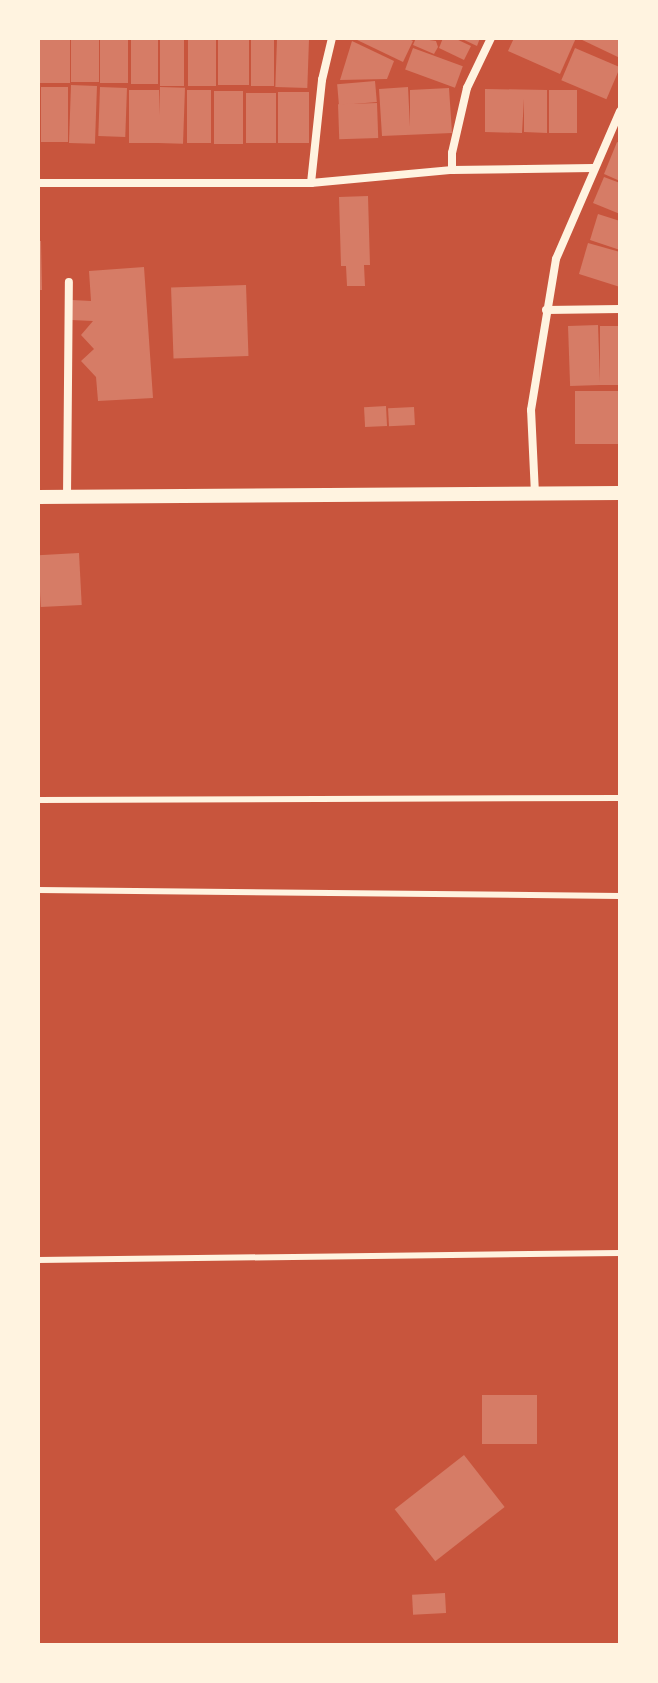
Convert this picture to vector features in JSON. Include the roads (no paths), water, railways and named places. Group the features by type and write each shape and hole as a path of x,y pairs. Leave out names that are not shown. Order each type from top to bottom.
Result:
{"street":[{"path":"311,183 322,80 332,38"},
{"path":"452,170 452,153 467,88 491,38"},
{"path":"535,494 531,410 556,259 620,111"},
{"path":"38,183 311,183 452,170 593,168"},
{"path":"67,497 69,282"},
{"path":"546,310 620,309"},
{"path":"38,497 620,493"}],"lane":[{"path":"38,800 620,798"},
{"path":"38,890 620,896"},
{"path":"38,1260 620,1253"}]}
